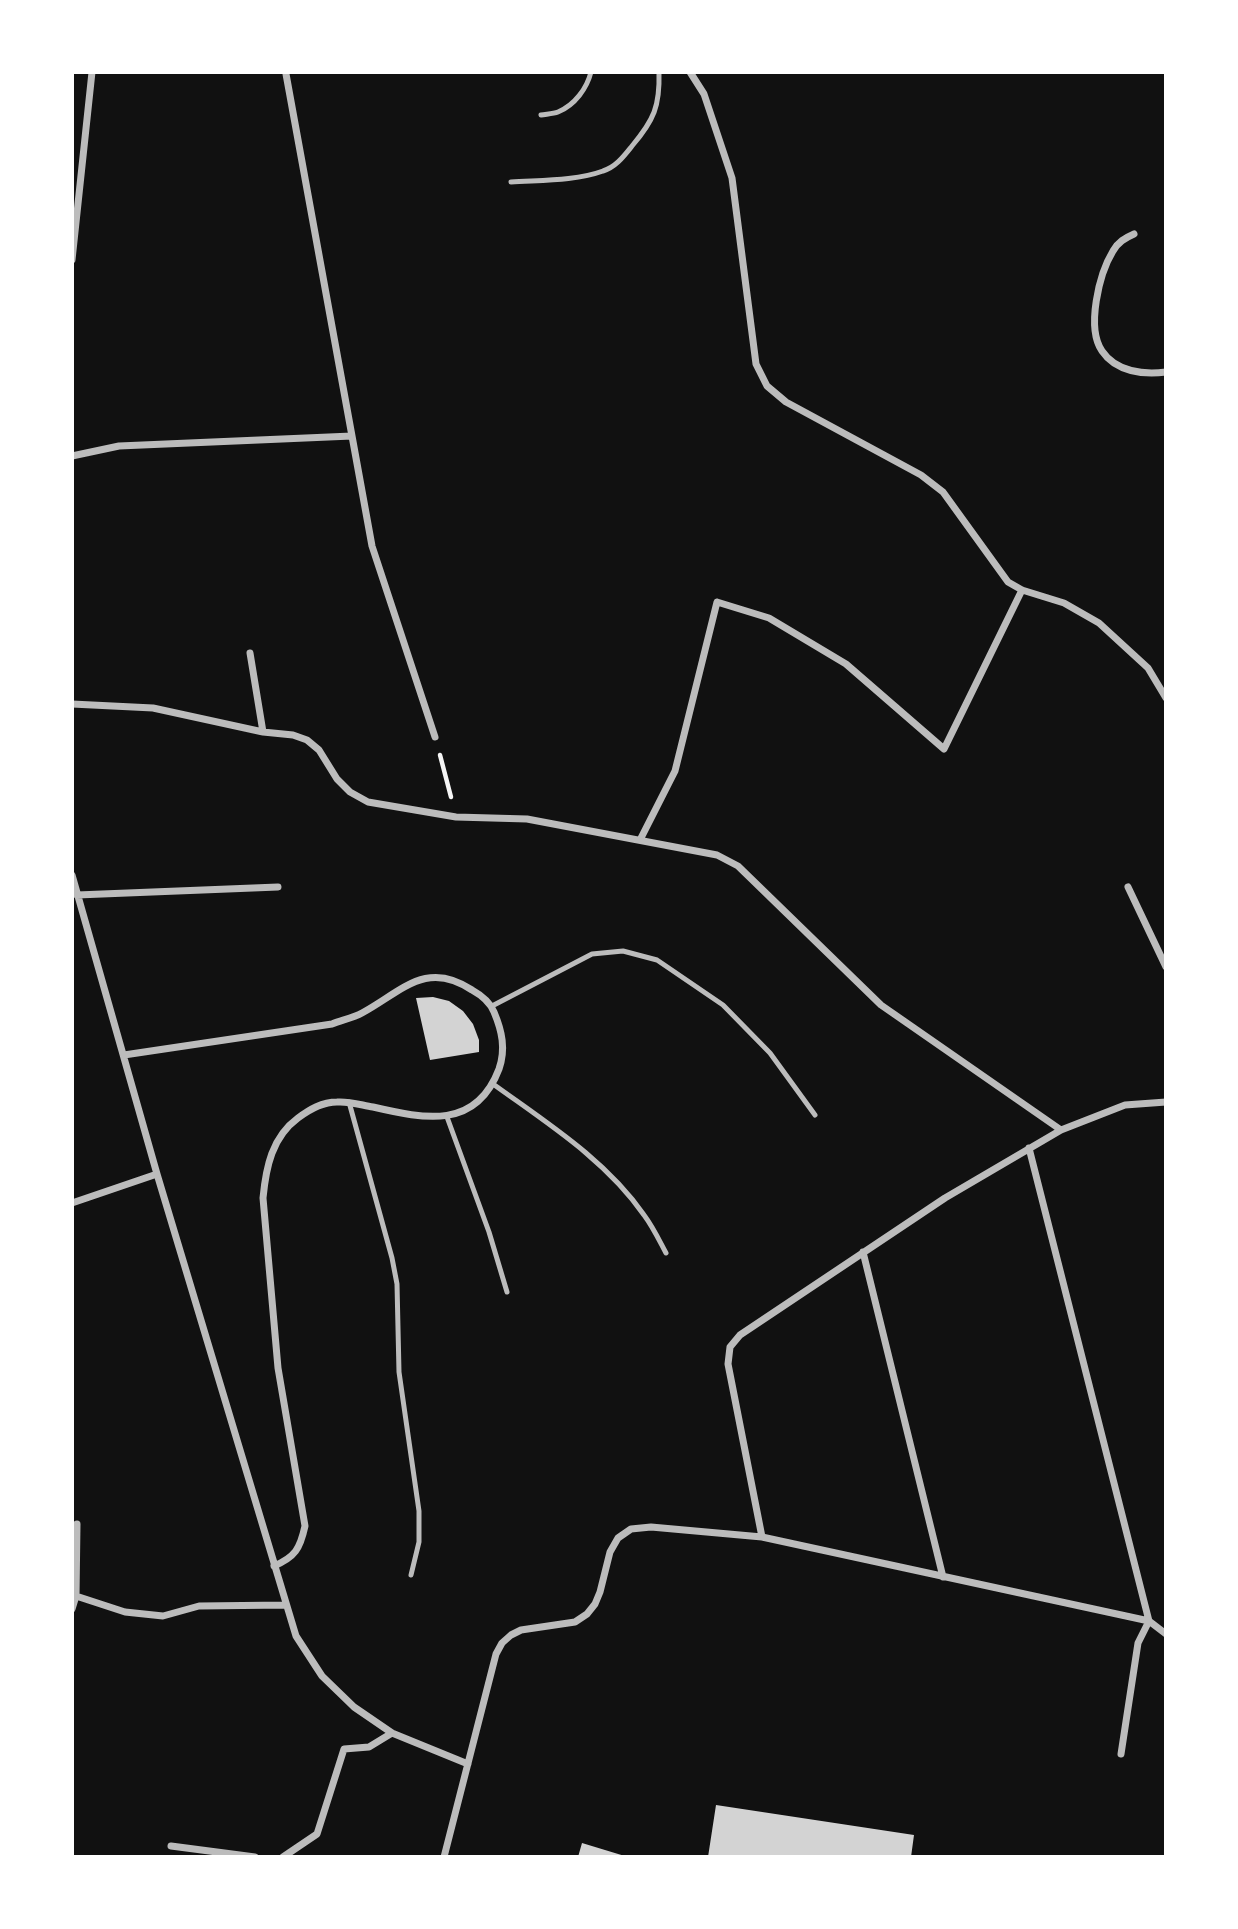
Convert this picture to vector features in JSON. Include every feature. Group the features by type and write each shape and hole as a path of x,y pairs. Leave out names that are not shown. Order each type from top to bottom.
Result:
{"street":[{"path":"72,260 92,72"},
{"path":"690,72 704,94 732,178 756,364 766,386 786,402 921,475 943,492 1008,582 1022,590 1064,603 1099,623 1148,668 1166,698"},
{"path":"286,74 372,546 435,737"},
{"path":"1133,233 1122,239 1112,251 1100,282 1095,328 1101,350 1113,363 1129,370 1151,374 1166,372"},
{"path":"72,456 119,446 352,436"},
{"path":"640,840 675,771 717,603 769,618 846,664 944,749 1022,590"},
{"path":"250,653 263,732"},
{"path":"72,704 153,708 263,732 293,735 307,740 319,750 337,779 350,792 368,802 456,817 527,819 717,855 738,866 881,1005 1061,1130"},
{"path":"72,875 157,1174 296,1636 322,1676 354,1707 392,1733 468,1764"},
{"path":"77,895 278,887"},
{"path":"1128,887 1166,967"},
{"path":"124,1055 332,1024 361,1014 410,982 427,978 446,978 463,983 492,1006 499,1024 503,1044 500,1065 493,1084 480,1100 464,1112 447,1117 428,1117 349,1102 335,1102 307,1111 281,1134 277,1143 265,1172 263,1198 278,1368 305,1527 295,1554 274,1566"},
{"path":"762,1537 728,1364 730,1347 740,1335 945,1198 1061,1130 1125,1105 1166,1102"},
{"path":"1029,1148 1149,1621 1138,1643 1121,1754"},
{"path":"72,1203 157,1174"},
{"path":"863,1252 943,1577"},
{"path":"72,1609 76,1596 77,1524"},
{"path":"444,1857 496,1654 502,1643 521,1630 575,1622 587,1614 600,1592 610,1552 618,1538 631,1529 651,1527 762,1537 1149,1621 1166,1634"},
{"path":"76,1596 125,1612 163,1616 199,1606 286,1605"},
{"path":"283,1857 317,1834 344,1749 369,1747 392,1733"},
{"path":"171,1846 255,1857"}],"lane":[{"path":"541,115 558,112 575,100 588,83 591,72"},
{"path":"511,182 586,175 606,171 620,161 648,127 656,107 659,72"},
{"path":"492,1006 592,954 623,951 657,960 723,1005 770,1053 815,1115"},
{"path":"493,1084 569,1138 610,1174 645,1215 666,1253"},
{"path":"349,1102 397,1284 399,1372 419,1511 419,1542 411,1575"},
{"path":"447,1117 489,1232 507,1292"}],"path":[{"path":"435,737 456,817"}],"building":[{"path":"433,997 449,1001 463,1011 473,1024 479,1040 479,1052 430,1060 416,998"},
{"path":"716,1805 914,1835 911,1857 708,1857"},
{"path":"582,1843 628,1857 578,1857"}]}
